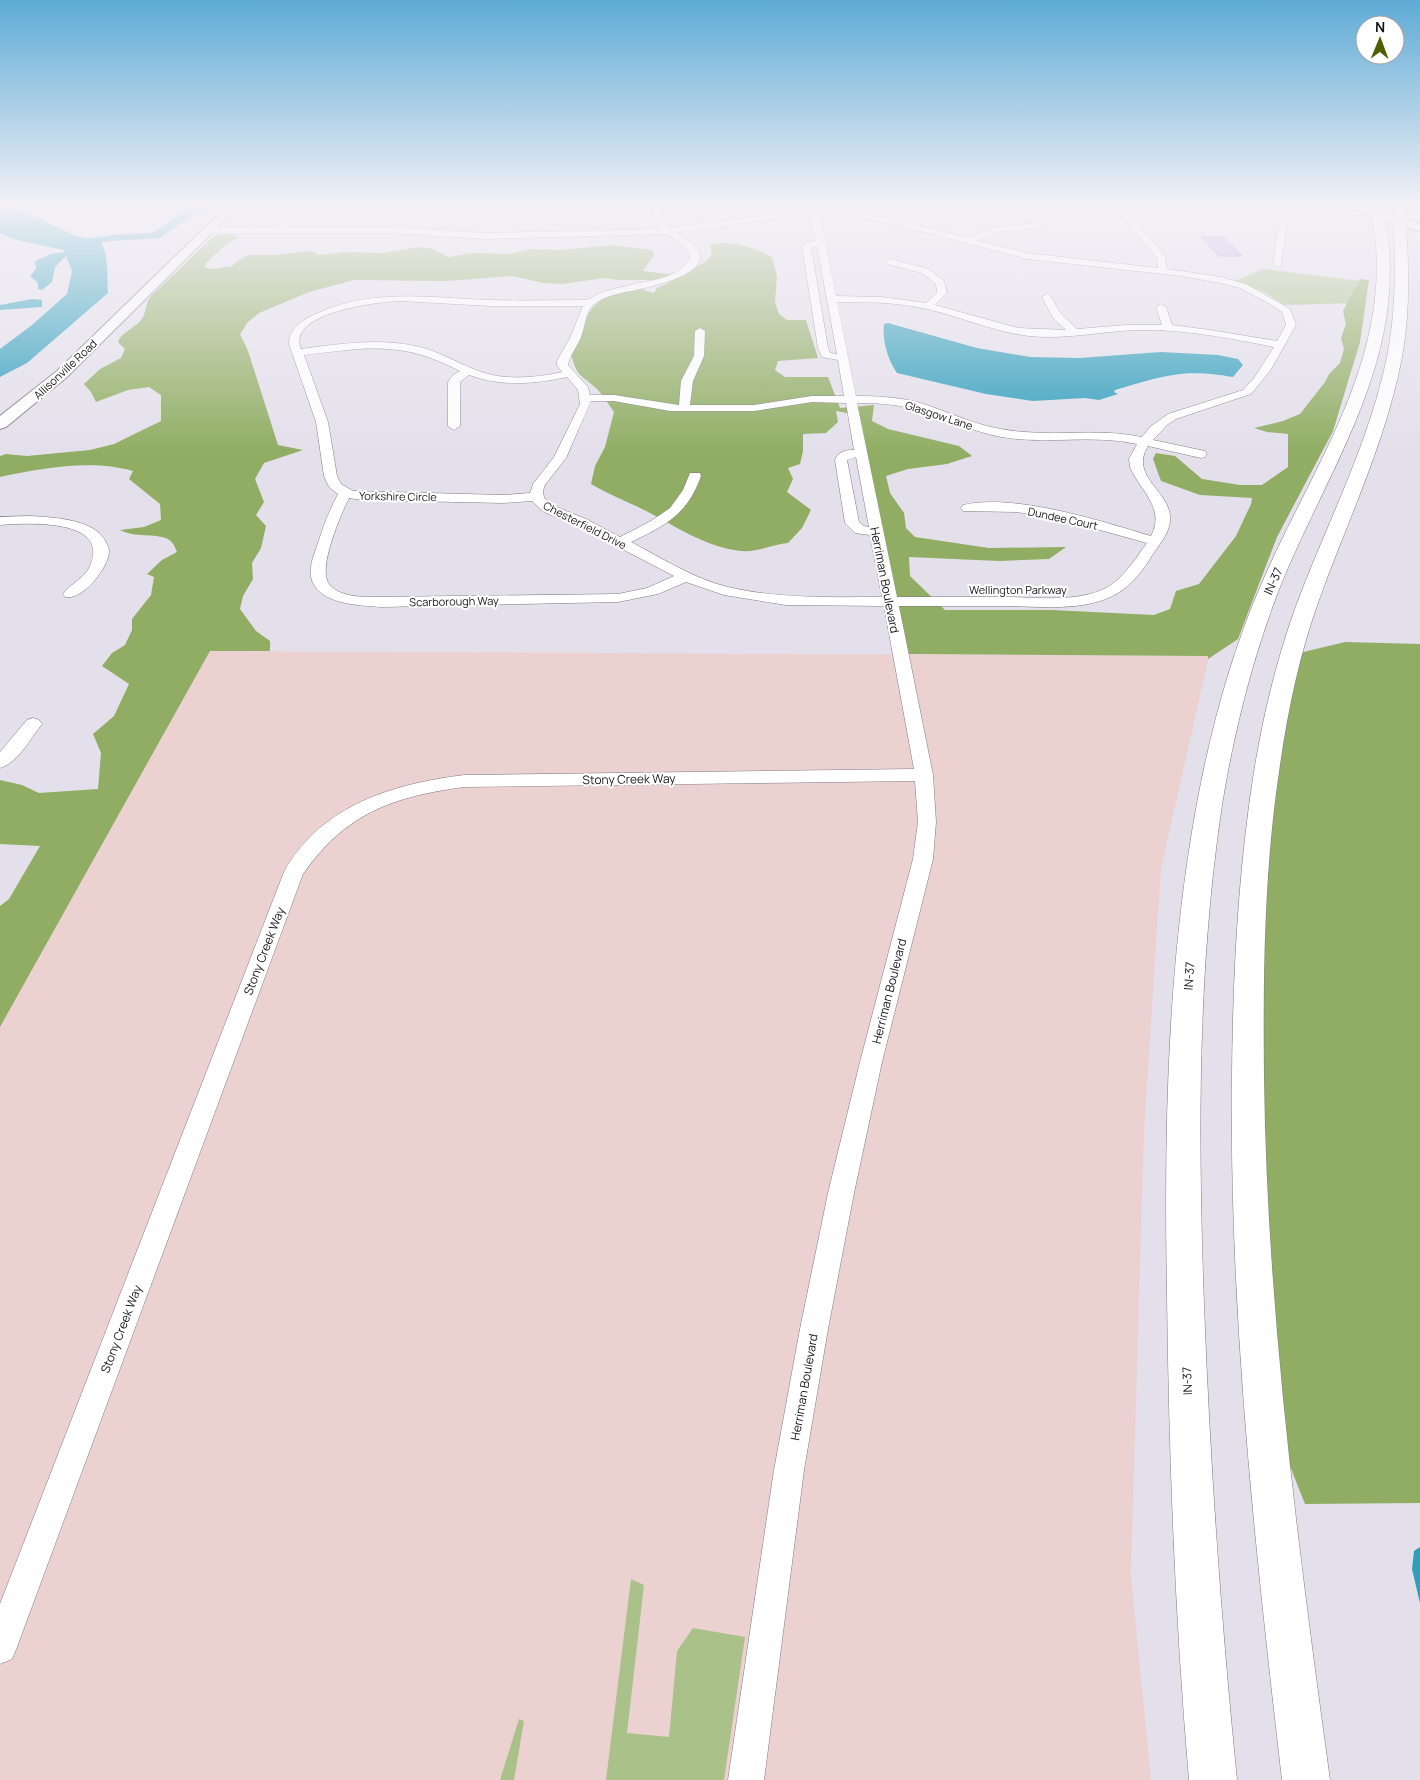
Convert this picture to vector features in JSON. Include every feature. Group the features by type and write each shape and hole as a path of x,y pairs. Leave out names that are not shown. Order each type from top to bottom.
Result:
{"highway":[{"name":"IN-37","path":"1213,1780 1189,1451 1182,1187 1186,1026 1195,914 1204,839 1218,758 1231,702 1254,627 1275,574 1344,435 1364,386 1382,308 1384,288"},
{"path":"1306,1780 1285,1616 1265,1426 1256,1308 1248,1172 1247,1091 1251,920 1258,836 1266,772 1282,691 1312,592 1366,471 1390,406 1408,331 1413,288"}],"main road":[{"name":"Allisonville Road","path":"0,424 62,374 149,288"}],"street":[{"path":"586,398 580,384 563,368 563,359 574,342 585,309 589,303 611,292 628,288"},
{"path":"813,288 823,348 826,355 842,358"},
{"name":"Herriman Boulevard","path":"746,1780 789,1470 814,1329 841,1193 871,1062 923,859 927,822 924,775 829,288"},
{"path":"928,306 942,293 942,288"},
{"name":"Wellington Parkway","path":"889,601 1054,602 1093,597 1110,592 1124,584 1155,541 1163,525 1163,512 1136,464 1136,454 1155,427 1169,417 1232,398 1249,390 1288,330 1290,321 1286,312 1273,302 1248,288"},
{"path":"1048,297 1057,316 1074,332"},
{"name":"Yorkshire Circle","path":"537,497 503,500 462,497 362,496 345,493 333,483 331,477 318,403 294,339 296,332 304,325 330,310 361,301 399,299 500,304 557,301 589,303"},
{"path":"831,299 882,300 928,306 1014,331 1046,334 1117,328 1168,328 1218,333 1279,345"},
{"path":"1161,307 1168,328"},
{"path":"684,408 687,381 699,356 700,331"},
{"path":"298,353 356,345 400,346 440,356 469,371 494,379 544,379 568,374"},
{"path":"454,426 454,382 457,377 469,371"},
{"name":"Glasgow Lane","path":"586,398 614,398 656,406 684,408 754,408 806,400 884,400 914,405 988,431 1012,435 1037,436 1100,435 1145,441 1201,454"},
{"name":"Chesterfield Drive","path":"586,398 586,404 560,458 539,484 536,492 537,497 549,509 581,522 685,576 724,591 771,600 889,601"},
{"path":"620,542 664,520 676,510 687,498 695,476"},
{"name":"Scarborough Way","path":"345,493 332,520 318,572 325,588 346,598 381,602 618,598 634,596 666,587 685,576"},
{"name":"Dundee Court","path":"968,508 992,506 1046,512 1155,541"},
{"path":"0,521 22,520 68,523 80,526 97,538 102,547 102,556 97,568 70,594"},
{"path":"0,762 14,749 33,724"},
{"name":"Stony Creek Way","path":"0,1647 294,872 324,834 365,806 393,794 432,784 464,781 924,775"}],"shaded area":[{"path":"210,651 1209,656 1161,869 1144,1132 1131,1575 1151,1780 0,1780 0,1027"}],"green space":[{"path":"159,288 324,288 309,292 259,313 248,322 240,334 248,351 278,445 303,450 264,463 255,479 264,502 256,515 266,526 261,548 252,563 253,579 243,596 240,609 256,631 270,641 270,651 210,651 0,1027 0,906 9,899 40,846 0,844 0,780 22,785 39,793 98,789 101,753 93,734 114,716 129,684 102,666 112,653 125,645 132,630 132,619 151,595 154,577 147,574 162,560 177,552 173,543 163,537 132,534 120,530 144,527 161,520 160,504 129,479 133,471 117,467 84,465 50,468 0,477 0,456 6,454 27,456 90,450 114,444 161,421 161,395 149,387 128,390 96,402 84,384 100,369 121,358 125,349 118,342 143,317 152,295"},
{"path":"657,288 776,288 775,302 779,314 787,320 806,320 818,358 778,361 775,370 785,377 828,377 840,408 874,405 872,421 888,429 959,446 972,456 947,464 908,469 886,476 890,493 904,513 906,528 915,537 989,548 1066,547 1049,559 999,561 909,557 910,576 945,610 1052,610 1154,615 1170,609 1176,591 1199,584 1236,536 1252,498 1200,495 1161,481 1153,459 1156,453 1175,456 1202,479 1240,485 1262,485 1288,467 1288,434 1267,432 1254,428 1283,421 1300,414 1329,374 1340,363 1344,349 1341,338 1346,324 1343,311 1355,288 1368,288 1360,342 1333,431 1277,537 1238,639 1208,659 1208,656 909,654 858,415 836,411 838,422 826,433 803,434 803,451 800,464 788,468 793,479 787,492 811,510 802,528 788,543 747,551 714,545 591,484 595,466 605,447 614,412 599,391 580,375 571,354 579,342 589,313 605,297 627,290 640,289 654,293"},
{"path":"1254,288 1359,288 1358,303 1285,305"},
{"path":"1345,642 1420,644 1420,1503 1305,1504 1263,1398 1253,899 1291,655"},
{"path":"631,1579 644,1585 627,1733 669,1737 677,1651 693,1628 745,1637 724,1780 606,1780"},
{"path":"519,1719 524,1721 514,1780 500,1780"}],"water":[{"path":"68,288 108,288 108,293 27,363 0,377 0,349 32,325 67,294"},
{"path":"32,299 42,300 42,307 0,310 0,305"},
{"path":"888,323 977,348 1030,357 1080,358 1161,352 1218,355 1238,359 1243,365 1233,377 1216,374 1186,373 1160,377 1115,390 1114,392 1118,394 1099,400 1085,398 1033,401 986,394 897,373 888,356 885,344 884,324"},
{"path":"1420,1547 1420,1603 1412,1569 1414,1551"}]}
